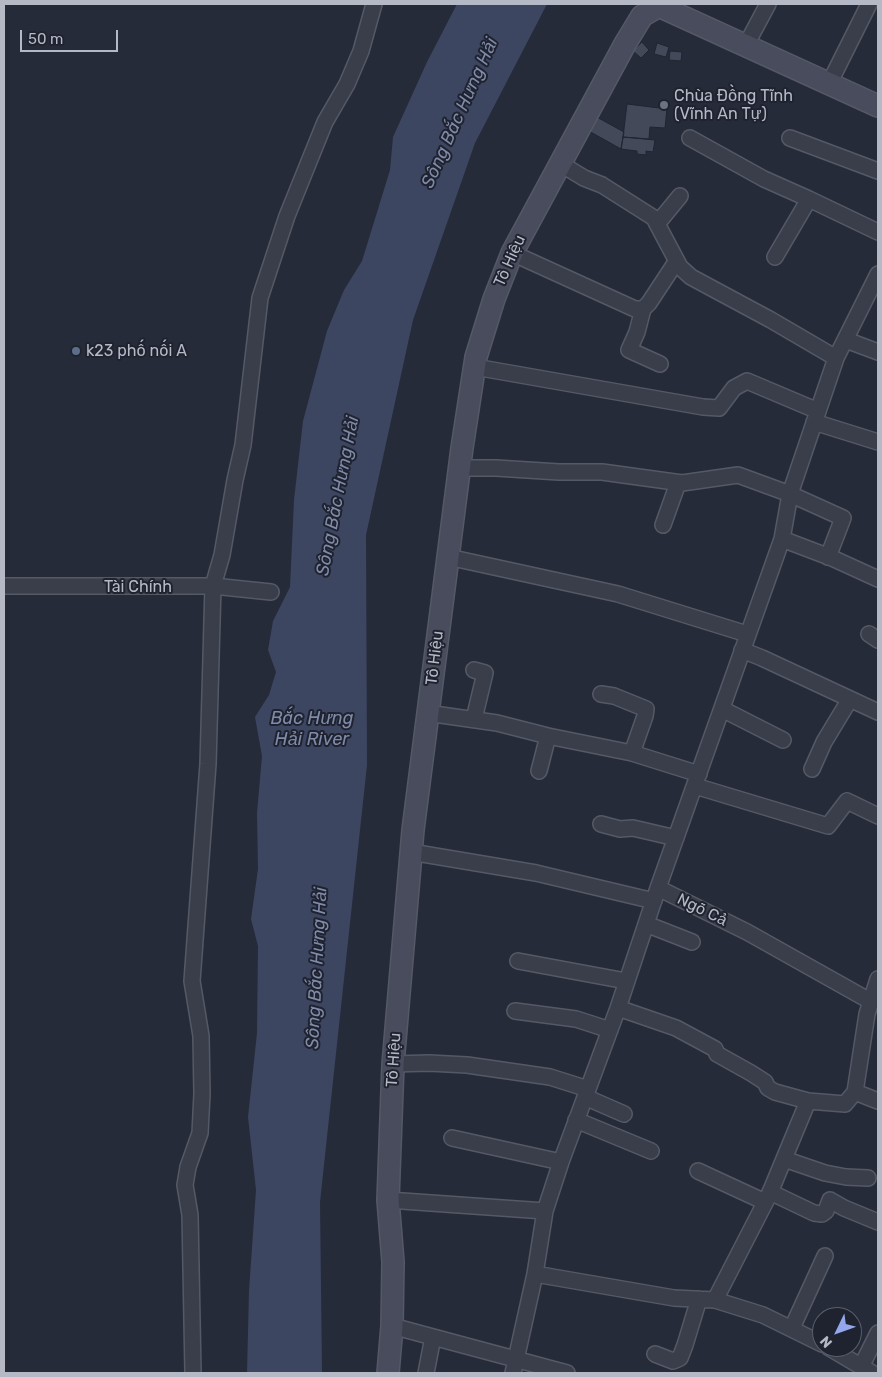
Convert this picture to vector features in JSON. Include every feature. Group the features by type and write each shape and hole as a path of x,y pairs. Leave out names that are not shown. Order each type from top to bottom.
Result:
{"main road":[{"path":"666,5 745,47 878,106"},
{"name":"Tô Hiệu","path":"388,1373 392,1326 393,1262 388,1200 393,1064 411,852 427,713 476,357 494,299 512,253 536,206 642,16 666,5"}],"street":[{"path":"192,1373 190,1215 185,1185 188,1167 200,1133 202,1094 201,1036 192,981 208,764 213,586 222,555 243,445 260,298 287,216 325,122 347,84 360,51 374,4"},
{"path":"745,47 768,4"},
{"path":"828,84 870,4"},
{"path":"690,138 764,179 878,232"},
{"path":"790,138 878,171"},
{"path":"561,164 584,178 602,185 654,218 676,262 691,277 836,358"},
{"path":"657,224 680,196"},
{"path":"775,257 809,199"},
{"path":"512,253 635,309 643,309"},
{"path":"660,364 629,350 637,332 643,309 676,262"},
{"path":"514,1367 535,1274 545,1211 561,1162 576,1120 601,1062 626,981 747,634 782,540 790,494 836,358 878,274"},
{"path":"846,340 878,352"},
{"path":"475,367 703,408 719,408 734,388 746,381 816,416 878,442"},
{"path":"460,468 602,472 678,483 738,475 790,494 843,518 828,557"},
{"path":"663,525 678,483"},
{"path":"782,540 878,578"},
{"path":"448,557 610,592 747,634"},
{"name":"Tài Chính","path":"4,586 213,586 271,592"},
{"path":"742,650 878,712"},
{"path":"474,670 486,673 474,719"},
{"path":"601,694 614,696 646,709 632,753"},
{"path":"812,769 824,742 850,699"},
{"path":"722,709 783,740"},
{"path":"427,713 497,723 548,736 632,753 697,780 828,826 847,801 878,816"},
{"path":"539,771 548,736"},
{"path":"601,824 620,829 633,828 676,838"},
{"name":"Ngõ Cả","path":"411,852 656,895 747,932 870,1001"},
{"path":"646,924 692,942"},
{"path":"518,961 626,981"},
{"path":"618,1008 676,1028 715,1049 717,1054 765,1082 768,1088 775,1092 808,1101 844,1104 855,1092 870,1001 878,979"},
{"path":"515,1011 576,1019 610,1030"},
{"path":"393,1064 467,1065 550,1077 587,1093 624,1114"},
{"path":"855,1092 878,1101"},
{"path":"715,1300 768,1197 808,1101"},
{"path":"576,1120 651,1151"},
{"path":"452,1138 561,1162"},
{"path":"784,1159 825,1173 846,1177 868,1178"},
{"path":"698,1171 814,1213 822,1214 826,1211 830,1200 878,1222"},
{"path":"388,1200 545,1211"},
{"path":"792,1328 825,1256"},
{"path":"535,1274 674,1298 715,1300 762,1315 812,1339"},
{"path":"655,1354 673,1361 680,1358 686,1345 698,1299"},
{"path":"392,1326 433,1337 514,1367 567,1373"},
{"path":"845,1357 867,1370 878,1333"},
{"path":"426,1373 433,1337"}],"water":[{"name":"Bắc Hưng Hải River","path":"457,4 547,4 475,143 413,320 366,535 367,765 320,1202 322,1373 247,1373 249,1291 256,1190 248,1117 257,1033 258,946 251,919 258,869 257,813 262,756 255,717 269,695 276,672 268,650 273,621 290,587 294,500 303,421 327,331 344,290 362,261 390,170 393,137 427,62"}],"building":[{"path":"642,42 649,50 641,58 633,51"},
{"path":"657,43 669,47 666,57 654,54"},
{"path":"670,51 682,52 681,61 669,60"},
{"path":"627,104 667,109 665,128 650,127 649,139 623,137"},
{"path":"595,116 624,132 621,149 587,130"},
{"path":"623,137 655,140 653,152 646,151 646,155 637,154 637,151 621,149"}],"place":[{"name":"Chùa Đồng Tĩnh (Vĩnh An Tự)","path":"664,105"},
{"name":"k23 phố nối A","path":"76,351"}],"water label":[{"name":"Sông Bắc Hưng Hải","path":"460,113"},
{"name":"Sông Bắc Hưng Hải","path":"338,496"},
{"name":"Sông Bắc Hưng Hải","path":"317,968"}]}
